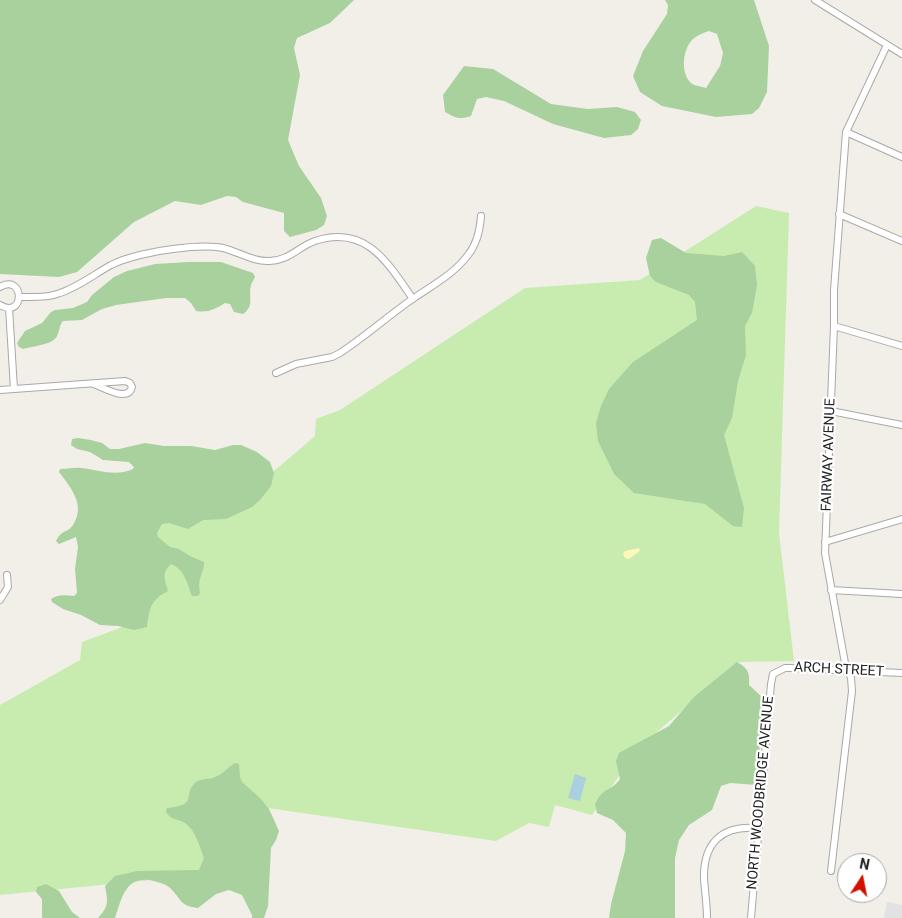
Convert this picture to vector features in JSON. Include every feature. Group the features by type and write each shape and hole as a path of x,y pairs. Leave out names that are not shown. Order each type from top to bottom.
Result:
{"street":[{"path":"815,0 902,54"},
{"name":"FAIRWAY AVENUE","path":"831,870 852,691 852,678 845,663 826,563 825,542 834,290 839,214 846,132 887,45"},
{"path":"846,132 902,157"},
{"path":"839,214 902,242"},
{"path":"276,373 296,364 332,357 340,353 413,298 454,271 469,255 480,231 481,216"},
{"path":"20,297 55,295 121,261 172,249 220,247 256,259 269,261 285,258 313,242 330,238 352,238 364,243 384,257 413,298"},
{"path":"0,287 6,285 14,286 20,297"},
{"path":"0,305 8,308 16,304 20,297"},
{"path":"8,308 14,390"},
{"path":"834,326 902,346"},
{"path":"0,390 124,381 130,383 132,388 128,395 122,395 92,384"},
{"path":"831,411 902,425"},
{"path":"825,542 902,519"},
{"path":"0,600 8,587 8,575"},
{"path":"832,590 902,594"},
{"name":"ARCH STREET","path":"778,671 791,668 902,673"},
{"name":"NORTH WOODBRIDGE AVENUE","path":"750,918 771,679 778,671"},
{"path":"707,918 704,878 707,859 713,844 719,836 732,829 757,828"}],"green space":[{"path":"0,0 354,0 330,23 297,38 294,48 300,75 288,140 299,166 321,198 327,216 324,225 316,230 290,237 284,231 284,213 243,202 236,197 227,196 201,205 175,201 134,222 77,272 59,277 0,274"},
{"path":"665,0 754,0 769,46 767,92 759,108 752,114 716,117 662,106 640,92 633,76 643,51 667,14 668,5","holes":["709,31 717,34 723,53 720,66 706,88 694,85 687,77 684,66 685,54 689,44 693,39"]},
{"path":"464,66 493,69 551,104 588,109 617,107 635,112 641,120 638,129 631,135 604,138 553,124 504,101 486,97 477,99 471,116 464,118 455,117 445,112 443,95"},
{"path":"756,206 789,213 779,533 794,661 739,662 638,748 592,815 555,805 549,827 529,823 496,841 226,802 212,874 0,895 0,705 80,660 82,642 144,619 150,513 273,472 315,436 316,419 340,410 525,288 640,280"},
{"path":"661,238 686,253 724,256 742,252 755,266 757,285 752,313 745,326 746,355 738,381 732,418 724,435 744,508 742,527 733,526 705,504 634,493 614,474 598,441 596,423 609,389 633,362 697,320 695,302 689,295 656,282 650,276 646,258 652,240"},
{"path":"221,262 253,273 255,277 250,289 250,304 247,311 243,314 234,312 230,304 225,303 212,310 196,311 185,298 166,298 116,305 102,309 82,320 63,321 55,339 42,345 23,349 17,343 25,331 42,323 51,312 73,308 87,302 92,295 114,277 127,271 155,264"},
{"path":"78,438 102,443 110,449 119,449 145,443 164,446 191,446 215,450 233,445 241,445 257,452 270,462 274,473 271,486 252,507 226,519 203,520 188,529 169,523 162,524 157,533 158,537 170,547 179,549 204,562 199,583 200,593 198,596 192,596 182,573 171,564 165,574 168,591 154,601 147,627 134,630 118,626 100,625 81,615 63,609 52,602 51,599 56,596 74,596 77,593 75,569 78,547 76,537 59,544 56,541 60,535 73,525 78,511 75,497 59,472 60,469 78,468 113,473 133,469 134,467 129,462 103,460 90,452 77,449 71,445 72,439"},
{"path":"737,662 744,666 747,671 749,685 763,698 757,785 730,783 721,786 712,810 689,825 679,840 675,858 675,918 609,918 625,851 626,833 613,820 597,813 595,804 601,794 614,786 620,779 616,761 619,753 669,726 694,697"},
{"path":"235,763 239,764 242,782 269,809 279,831 271,848 268,906 264,918 252,918 242,895 229,890 216,894 198,908 184,904 169,887 154,881 145,880 131,884 127,889 115,918 98,918 107,904 105,886 115,876 137,871 199,870 204,858 197,838 187,825 168,815 166,812 167,808 177,807 187,802 190,791 196,782 218,776"},
{"path":"46,884 59,891 72,912 80,918 42,918 42,899 36,892 37,887"}],"sand":[{"path":"639,548 640,551 629,559 625,558 623,554 625,551"}],"shaded area":[{"path":"887,902 902,905 902,918 884,918"}],"water":[{"path":"575,774 586,778 580,801 568,798"}]}
